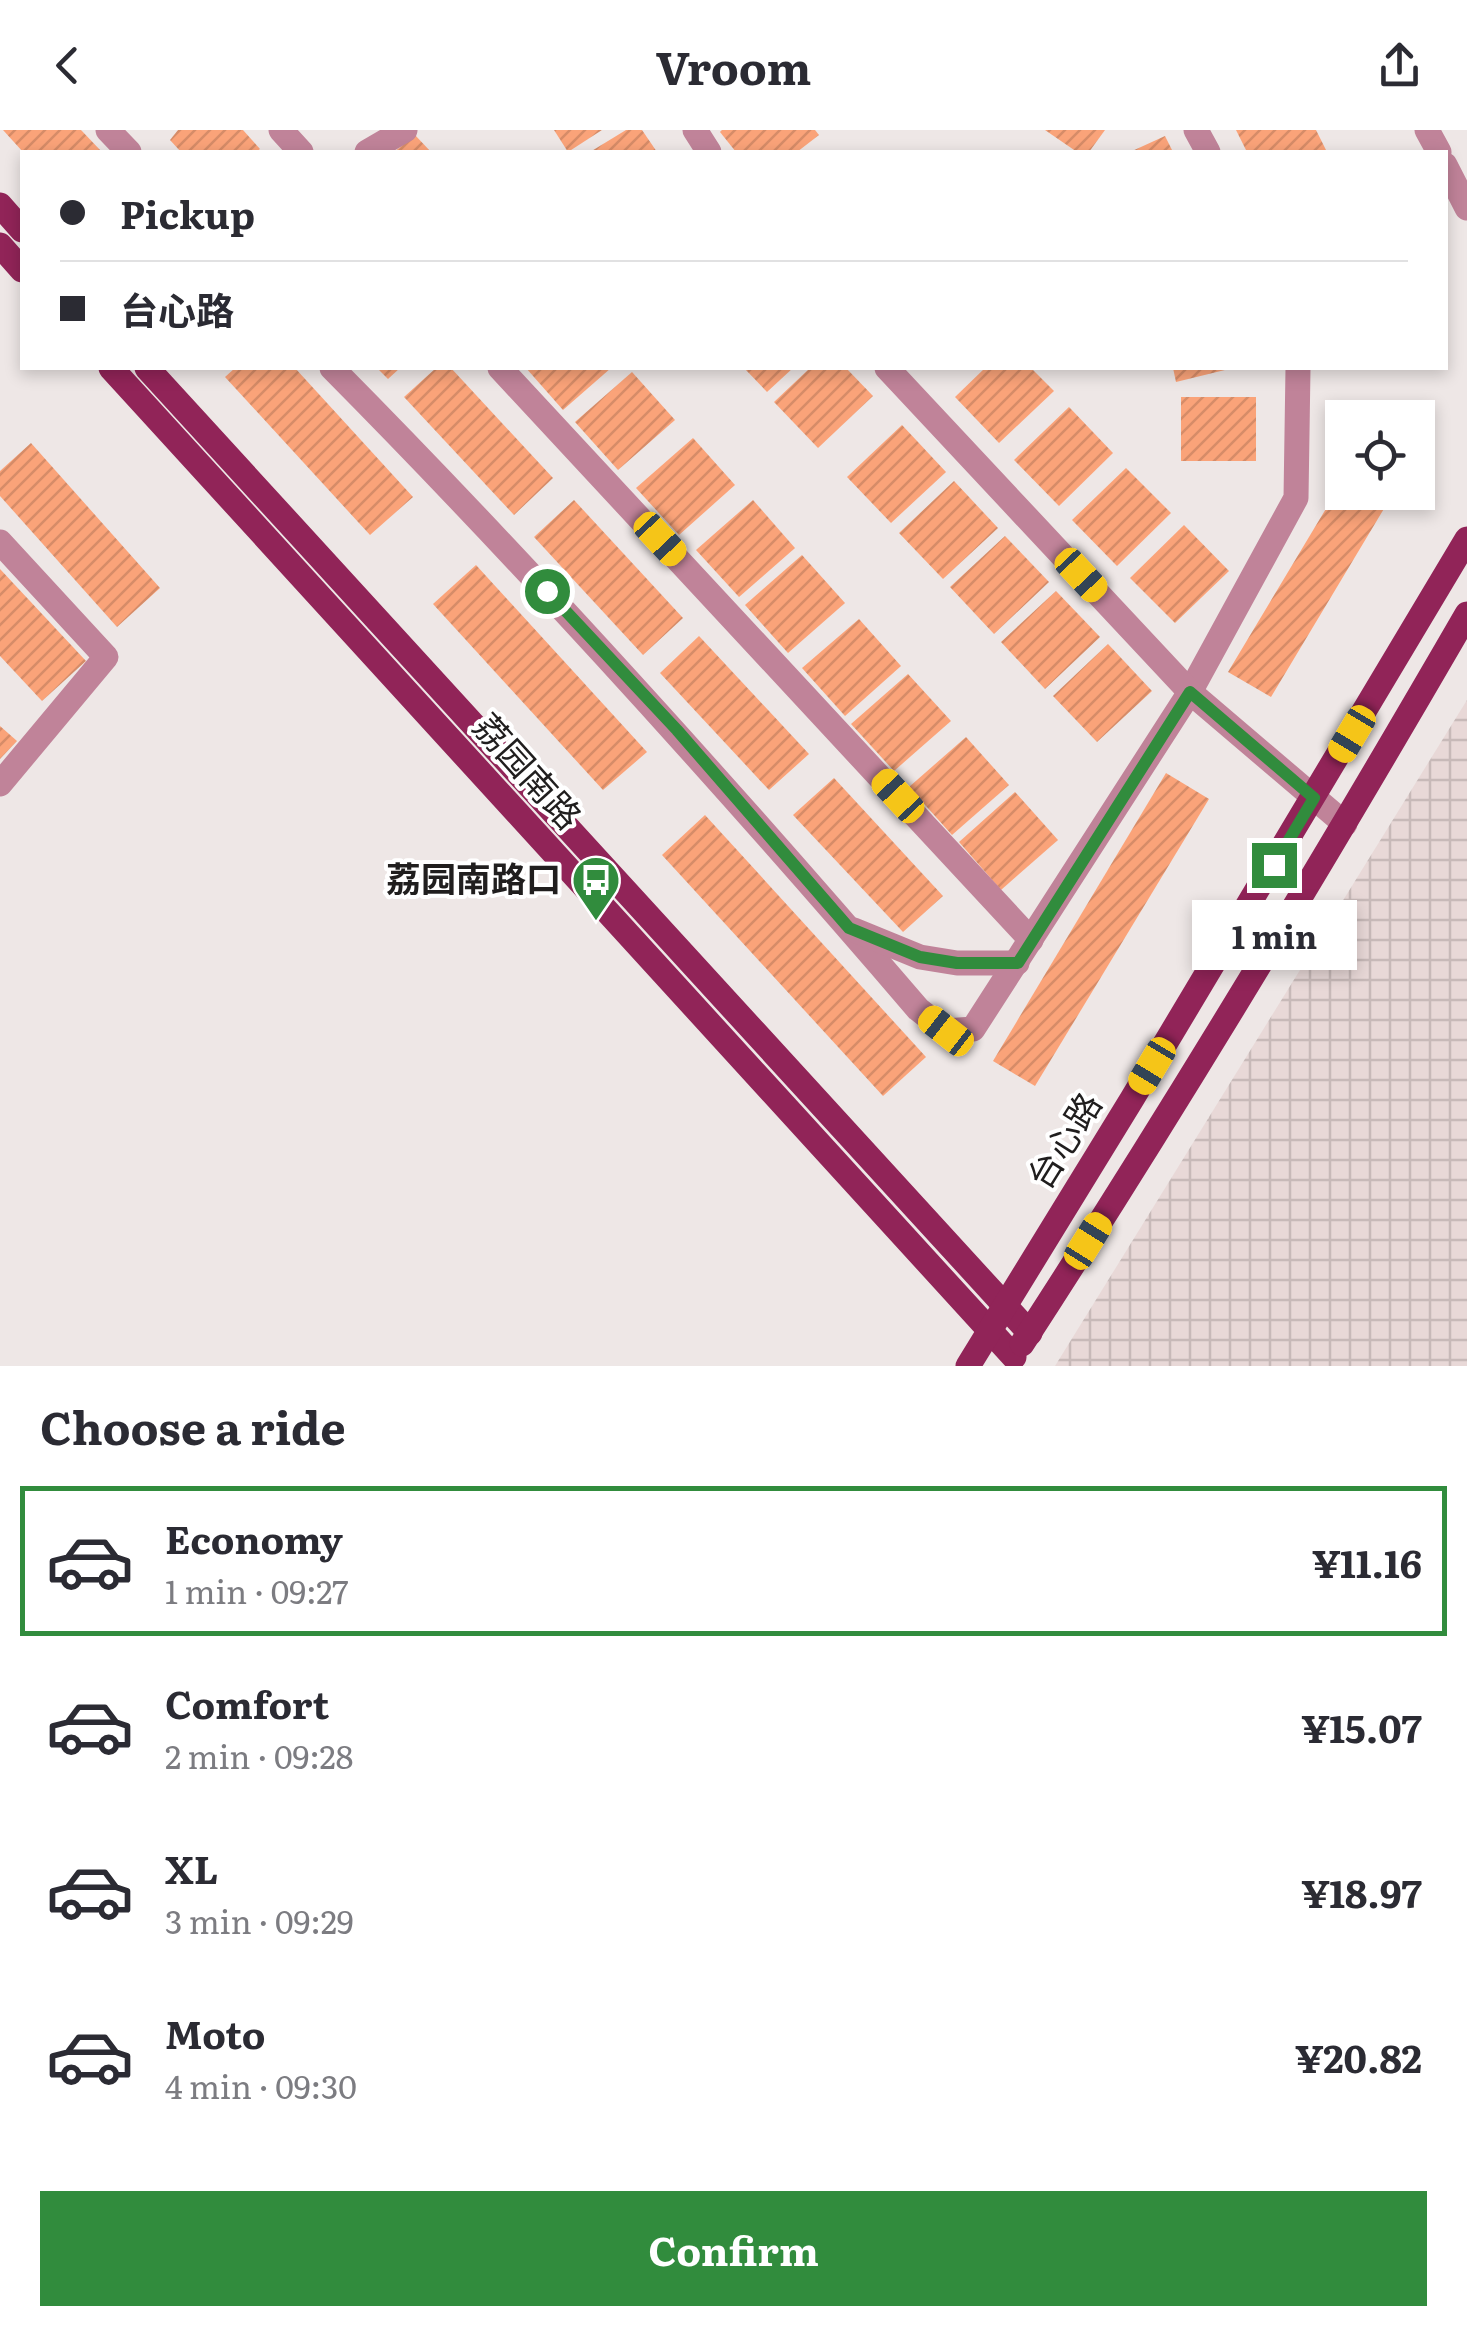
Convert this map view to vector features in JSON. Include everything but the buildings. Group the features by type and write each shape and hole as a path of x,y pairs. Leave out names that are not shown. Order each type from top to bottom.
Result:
{"main road":[{"path":"0,205 20,228"},
{"path":"0,246 20,268"},
{"name":"荔园南路","path":"113,370 990,1330 1011,1362"},
{"name":"荔园南路","path":"149,370 1030,1334"},
{"name":"台心路","path":"968,1366 1467,539"},
{"name":"台心路","path":"1011,1362 1166,1118 1467,614"}],"street":[{"path":"108,130 127,150"},
{"path":"281,130 299,150"},
{"path":"369,150 404,130"},
{"path":"1448,171 1467,208"},
{"path":"334,370 470,507 651,702 918,1009 946,1031 973,1029 1018,963 1190,692 1296,498 1298,370"},
{"path":"502,370 1032,940"},
{"path":"889,370 1190,692 1345,824"},
{"path":"0,542 106,657 0,784"},
{"path":"849,928 920,957 957,963 1018,963"}],"shaded area":[{"path":"1467,700 1467,1366 1055,1366"}],"place":[{"name":"荔园南路口","path":"596,922"}],"route":[{"path":"547,591 677,730 849,928 920,957 957,963 1018,963 1190,692 1314,798 1274,865"}]}
